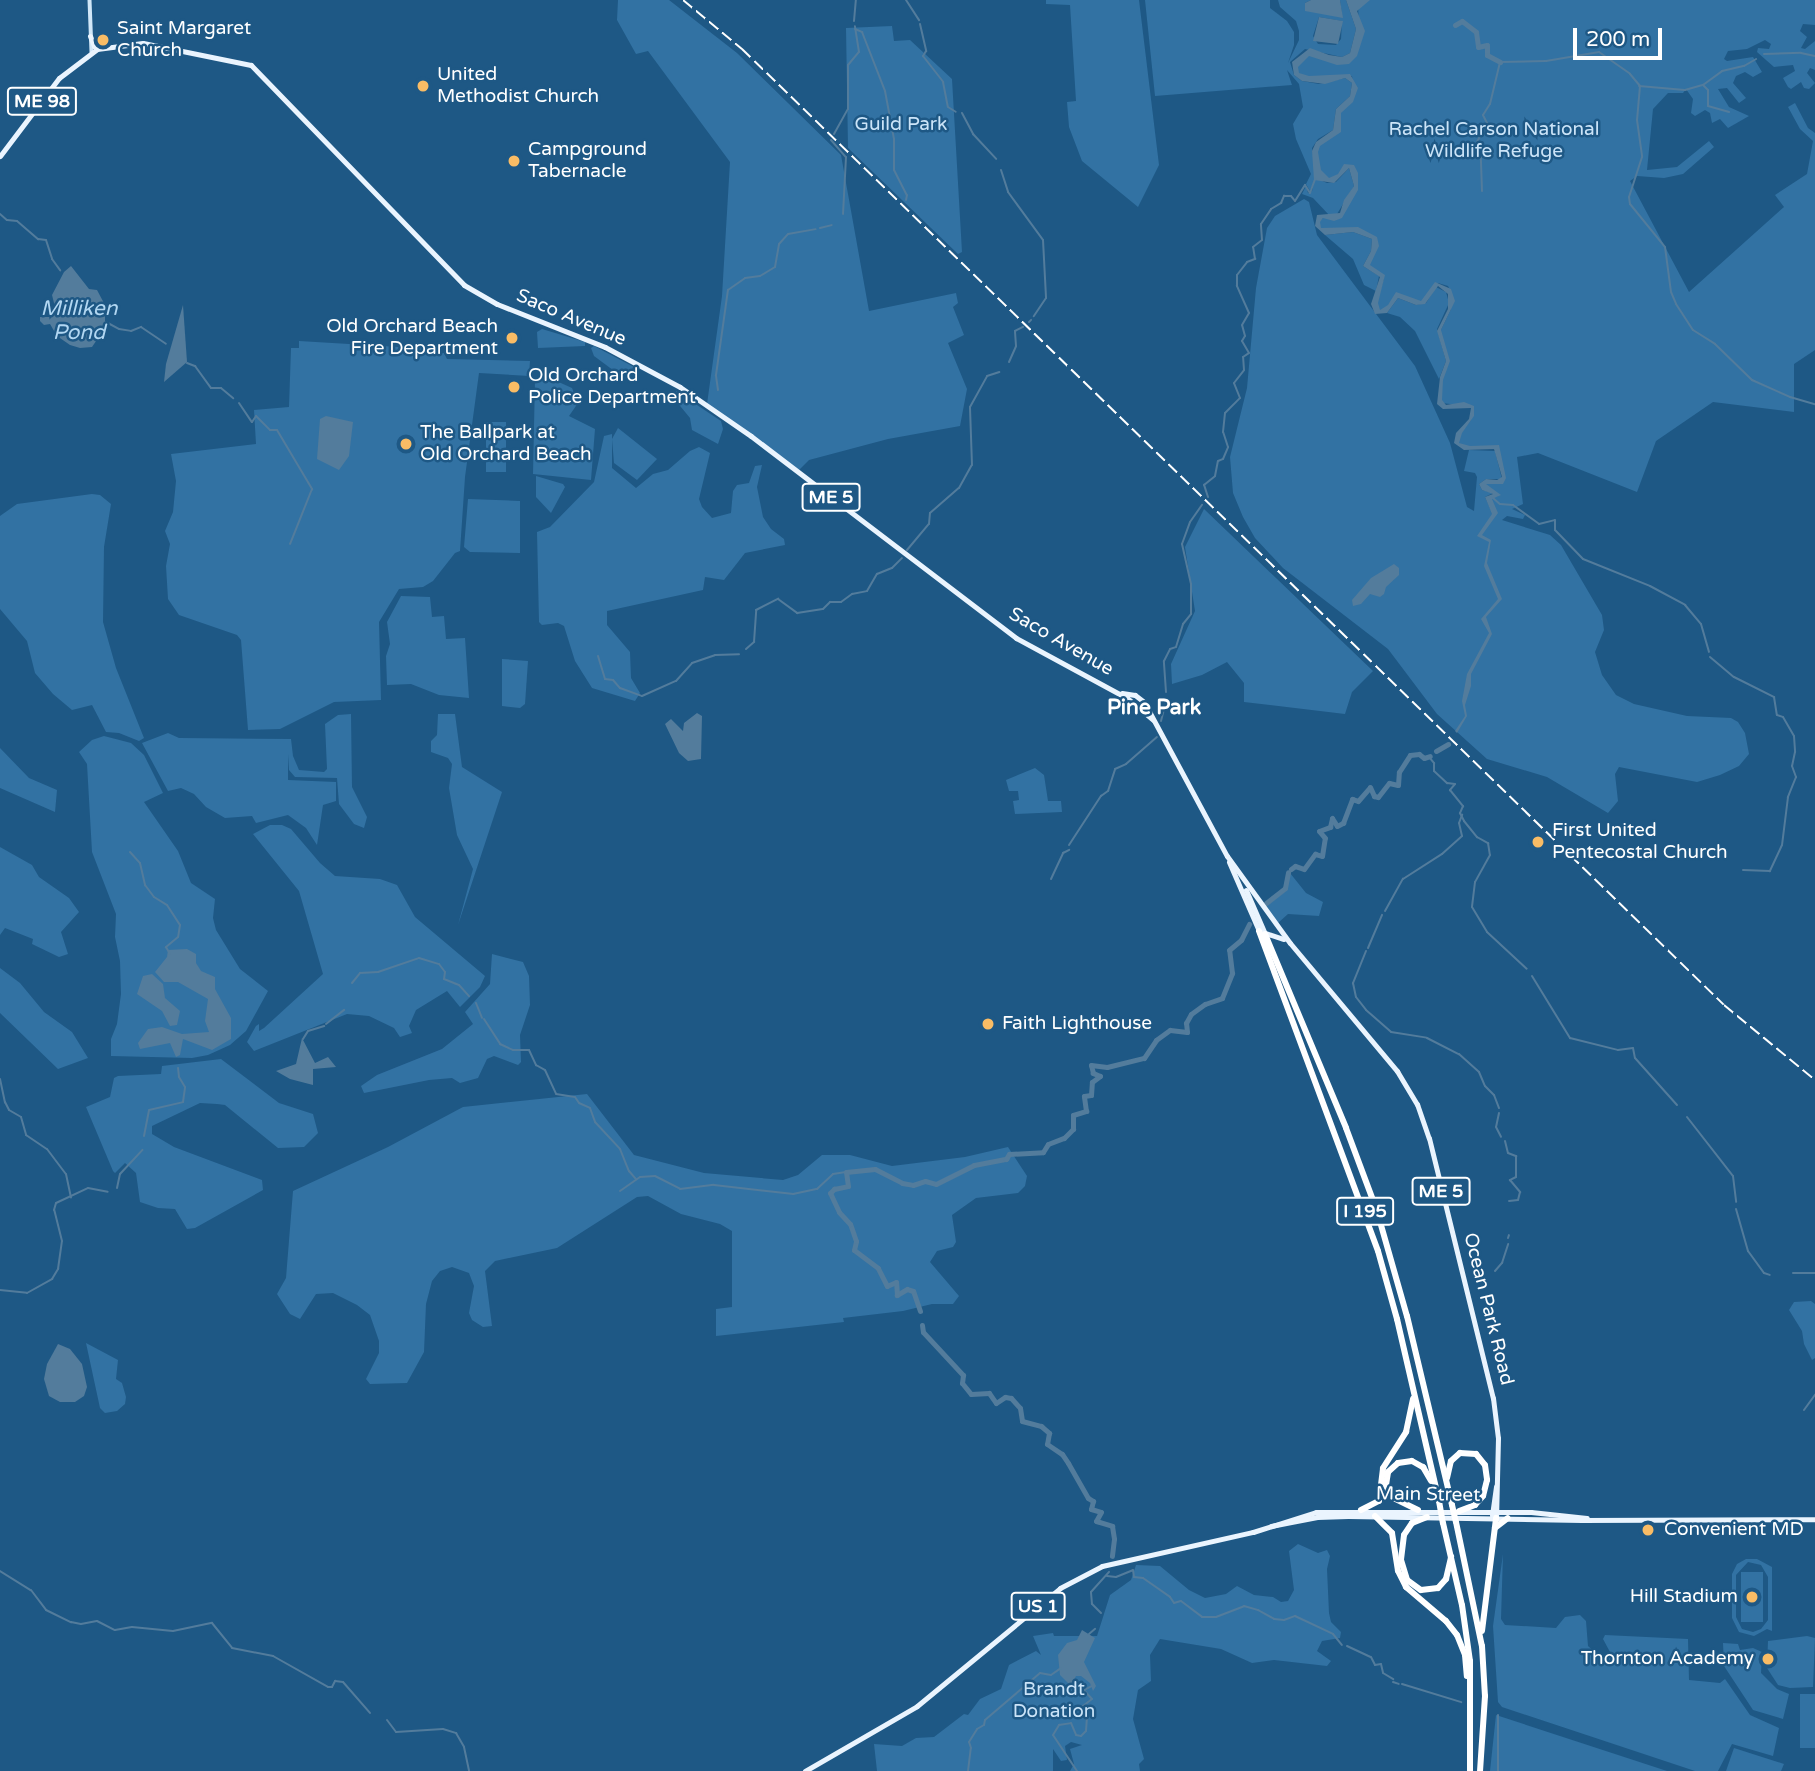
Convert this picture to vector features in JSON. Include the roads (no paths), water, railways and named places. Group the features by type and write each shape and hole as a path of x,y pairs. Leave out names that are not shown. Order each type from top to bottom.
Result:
{"highway":[{"name":"I 195","path":"1262,932 1368,1219 1413,1386 1469,1651 1472,1723 1470,1771"},
{"name":"I 195","path":"1262,932 1346,1128 1377,1211 1408,1316 1481,1640 1485,1696 1480,1771"},
{"path":"1361,1510 1379,1501 1384,1465 1409,1426 1413,1386"},
{"path":"1447,1483 1449,1465 1455,1455 1468,1451 1482,1459 1487,1475 1484,1493 1475,1505 1459,1511"},
{"path":"1418,1510 1395,1500 1388,1492 1387,1474 1398,1463 1412,1461 1423,1467 1438,1501"},
{"path":"1481,1640 1495,1528 1494,1514"},
{"path":"1375,1516 1392,1533 1398,1571 1406,1587 1446,1621 1461,1644 1472,1723"},
{"path":"1427,1517 1412,1523 1403,1538 1401,1560 1407,1580 1421,1590 1438,1588 1446,1579 1451,1556"},
{"path":"1495,1528 1508,1518"}],"main road":[{"path":"90,0 92,52"},
{"path":"90,36 94,46 106,47"},
{"name":"Saco Avenue","path":"92,52 106,47 143,43 253,66 467,288 497,304 605,347 678,386 743,430 1010,634 1134,702 1153,720"},
{"name":"ME 98","path":"0,156 60,78 92,52"},
{"name":"Saco Avenue","path":"1119,693 1141,698"},
{"path":"1134,702 1140,702 1141,698 1153,720"},
{"name":"Ocean Park Road","path":"1153,720 1227,856 1262,932 1290,943"},
{"name":"Ocean Park Road","path":"1227,856 1278,928 1392,1064 1420,1112 1492,1389 1497,1429 1494,1514"},
{"path":"1236,869 1262,932"},
{"path":"1274,935 1278,928"},
{"name":"Main Street","path":"1271,1526 1316,1512 1361,1510 1459,1511 1508,1518 1815,1519"},
{"name":"Main Street","path":"804,1771 927,1700 1074,1578 1095,1568 1322,1516 1566,1514 1587,1518"}],"water":[{"path":"1311,0 1340,0 1343,18 1305,11 1305,3"},
{"path":"1346,0 1370,0 1357,11 1365,31 1357,56 1349,64 1337,65 1309,56 1298,67 1299,73 1309,76 1350,74 1358,88 1353,102 1341,113 1341,132 1320,146 1318,152 1321,170 1329,178 1338,174 1344,164 1354,165 1358,173 1358,190 1342,218 1334,221 1323,218 1320,222 1321,228 1358,227 1377,237 1379,246 1370,265 1385,275 1378,303 1380,310 1388,305 1396,292 1421,301 1435,282 1451,289 1455,301 1441,330 1450,361 1443,380 1442,400 1446,405 1464,402 1474,406 1474,416 1462,433 1459,443 1470,446 1499,445 1506,478 1503,484 1486,484 1501,495 1492,499 1498,513 1482,535 1491,540 1487,563 1502,599 1486,617 1492,634 1471,674 1471,686 1465,705 1467,716 1457,733 1455,731 1465,716 1462,701 1467,674 1489,633 1481,619 1498,599 1484,566 1489,542 1477,536 1492,514 1485,497 1493,494 1482,490 1479,484 1486,479 1497,480 1502,477 1494,449 1464,450 1454,443 1456,433 1469,419 1471,408 1443,409 1437,404 1440,377 1446,361 1437,331 1448,309 1448,294 1438,286 1425,304 1416,305 1398,298 1387,313 1375,314 1371,304 1380,277 1363,266 1371,251 1372,239 1353,232 1325,235 1315,226 1317,215 1340,213 1344,200 1354,186 1349,168 1334,183 1314,180 1312,151 1316,142 1333,130 1336,109 1350,96 1352,83 1345,78 1325,84 1302,81 1294,75 1292,62 1310,48 1342,57 1350,53 1356,29"},
{"path":"1319,17 1343,21 1338,44 1313,41"},
{"name":"Milliken Pond","path":"71,266 89,289 97,290 105,305 105,328 92,347 70,345 57,336 50,324 44,325 40,321 40,317 51,317 52,312 56,311 52,295 64,272"},
{"path":"183,305 187,362 164,382 166,364"},
{"path":"326,416 353,422 349,456 339,470 317,459 320,419"},
{"path":"1394,564 1399,568 1399,575 1386,587 1384,594 1380,597 1370,594 1361,604 1353,606 1352,600 1371,578"},
{"path":"697,713 702,716 701,759 688,761 679,753 665,724 671,719 683,731 684,723"},
{"path":"187,949 196,954 196,963 201,971 215,977 215,989 231,1018 231,1039 212,1050 183,1039 180,1055 176,1057 170,1043 140,1049 138,1043 148,1029 162,1027 182,1034 209,1032 205,1021 208,999 178,982 164,982 155,972 167,957 168,950"},
{"path":"152,974 163,984 165,998 180,1011 177,1025 170,1026 162,1011 137,994 143,976"},
{"path":"302,1038 315,1063 328,1057 336,1067 313,1069 313,1085 290,1079 276,1071 296,1064"},
{"path":"58,1344 70,1349 82,1364 87,1387 84,1396 75,1402 60,1402 49,1396 44,1379 47,1364"},
{"path":"1082,1630 1095,1638 1084,1662 1096,1686 1093,1691 1090,1683 1081,1676 1076,1676 1071,1686 1060,1675 1058,1655 1067,1643 1077,1640"}],"waterway":[{"path":"854,21 856,0"},
{"path":"906,0 919,20"},
{"path":"1455,25 1462,21 1476,32 1478,47 1487,45 1487,55 1500,62"},
{"path":"920,24 926,51 923,56 943,82 948,107 956,112"},
{"path":"834,134 848,109 848,65 859,52 855,26"},
{"path":"855,29 862,32 885,91 894,139 894,170 907,195 906,200"},
{"path":"1482,191 1481,154 1477,142 1487,123 1483,115 1490,104 1500,62 1546,61 1599,52 1630,74 1640,86 1637,120 1642,157 1629,197 1630,204 1665,247 1671,292 1676,304 1693,330 1715,344 1752,380 1790,397 1815,404"},
{"path":"1764,54 1801,53 1815,56"},
{"path":"1703,85 1722,71 1744,66 1756,59"},
{"path":"1639,86 1685,90 1703,85 1708,90 1708,106 1729,112"},
{"path":"962,113 973,134 996,159"},
{"path":"831,140 846,157 843,214"},
{"path":"1001,170 1008,192 1043,240 1046,298 1034,316"},
{"path":"1208,497 1204,485 1215,476 1218,461 1223,459 1228,447 1223,432 1225,413 1240,398 1234,383 1244,370 1243,357 1249,353 1242,341 1245,336 1242,325 1249,313 1237,286 1237,275 1247,262 1255,259 1253,247 1262,240 1261,224 1271,209 1281,203 1284,196 1291,196 1295,201 1305,185 1310,193 1315,179"},
{"path":"0,214 7,220 17,221 38,239 46,240 52,259 60,270"},
{"path":"820,228 832,225"},
{"path":"718,390 716,375 728,290 745,278 760,276 775,267 779,244 788,234 816,229"},
{"path":"106,322 119,329 131,331 141,327 166,344"},
{"path":"1009,362 1016,346 1015,331 1023,327"},
{"path":"187,363 195,366 211,388 221,388 233,398"},
{"path":"907,550 929,524 930,513 959,488 972,465 970,407 987,376 999,372"},
{"path":"239,403 252,422 256,416 270,430 277,430 312,489 290,544"},
{"path":"1493,498 1500,504 1513,505 1539,524 1555,520 1555,530 1583,559 1650,586 1685,605 1701,624 1709,652"},
{"path":"1166,692 1164,661 1170,649 1176,647 1183,624 1191,614 1191,584 1182,544 1190,522 1202,505"},
{"path":"746,649 754,642 756,610 778,599 797,613 823,609 830,602 841,602 852,594 867,591 877,574 892,568 902,558"},
{"path":"598,656 605,679 613,680 620,688 642,696 676,681 692,663 715,655 739,654"},
{"path":"1710,657 1734,677 1774,697 1777,715 1783,717 1794,736 1792,766 1796,777 1788,797 1782,845 1770,871 1743,870"},
{"path":"1161,721 1166,701"},
{"path":"1069,845 1101,796 1108,791 1115,769 1126,764 1157,737"},
{"path":"1436,751 1448,744"},
{"path":"1291,869 1295,866 1304,869 1315,854 1322,856 1325,838 1319,831 1330,827 1332,818 1337,826 1343,823 1352,799 1358,801 1370,787 1374,796 1378,797 1389,783 1398,785 1399,772 1410,755 1419,754 1424,758 1430,756"},
{"path":"1429,757 1434,763 1434,771 1447,783 1455,784 1450,790 1463,806 1460,813 1464,821 1477,837 1488,843 1490,855 1475,882 1472,907 1487,932 1527,969"},
{"path":"1385,911 1403,879 1442,854 1462,836 1459,823 1462,815"},
{"path":"1051,879 1063,853 1069,850"},
{"path":"130,852 140,863 145,885 154,897 167,905 180,925 178,937 166,947 170,954"},
{"path":"1266,903 1285,888 1288,872"},
{"path":"1368,948 1382,915"},
{"path":"920,1311 913,1291 907,1289 897,1295 896,1282 887,1286 878,1268 854,1250 856,1241 850,1224 839,1212 830,1193 834,1189 848,1186 846,1172 875,1169 902,1183 913,1185 925,1181 936,1184 974,1165 1006,1159 1009,1154 1043,1152 1048,1144 1064,1138 1073,1129 1073,1115 1086,1111 1084,1096 1091,1095 1092,1082 1100,1076 1093,1073 1091,1065 1107,1067 1144,1058 1156,1040 1170,1030 1187,1032 1186,1023 1191,1014 1205,1004 1222,998 1232,973 1229,950 1241,940 1249,924"},
{"path":"1366,951 1353,983 1356,997 1366,1010 1391,1032 1427,1038 1459,1054 1479,1072 1499,1108"},
{"path":"352,983 360,973 378,972 419,958 439,964 445,972 444,979 459,985 469,996"},
{"path":"1532,976 1570,1038 1618,1050 1633,1048 1635,1058 1677,1105"},
{"path":"476,1003 482,1018"},
{"path":"326,1024 344,1010"},
{"path":"484,1019 500,1044 513,1050 529,1050 536,1065 545,1070 556,1094 575,1097 579,1103 590,1108 595,1122 620,1149 629,1171 636,1179"},
{"path":"303,1039 308,1031 324,1026"},
{"path":"144,1136 149,1110 183,1102 185,1087 179,1077 178,1068"},
{"path":"0,1079 9,1110 21,1117 26,1135 47,1149 66,1174 71,1197"},
{"path":"1499,1113 1496,1127 1501,1137"},
{"path":"1687,1117 1733,1176 1736,1202"},
{"path":"1505,1141 1508,1153 1516,1156 1516,1177 1510,1180 1520,1192 1518,1200 1509,1201"},
{"path":"117,1188 120,1174 142,1150"},
{"path":"620,1191 640,1177 655,1176 680,1189 714,1185 793,1194 817,1189 833,1174 846,1172"},
{"path":"0,1290 27,1293 52,1279 58,1269 62,1241 54,1210 56,1203 88,1188 108,1192"},
{"path":"1736,1209 1748,1251 1764,1273 1770,1275"},
{"path":"1495,1271 1502,1263 1508,1244"},
{"path":"1793,1273 1815,1273"},
{"path":"922,1325 923,1332 963,1375 962,1383 971,1394 989,1393 996,1403 1005,1397 1011,1398 1020,1408 1022,1421 1041,1426 1049,1433 1047,1444 1062,1454 1088,1498 1093,1501 1091,1509 1101,1512 1096,1521 1112,1526 1112,1556"},
{"path":"1804,1410 1815,1395"},
{"path":"1107,1576 1116,1577 1133,1570 1134,1577 1143,1578 1170,1597 1174,1603 1181,1601 1202,1617 1216,1617 1244,1606 1274,1619 1284,1620 1295,1616 1333,1634 1342,1645"},
{"path":"0,1571 31,1590 46,1610 71,1622 81,1624 97,1621 115,1630 132,1627 173,1631 212,1623 232,1648 273,1656 328,1687 332,1687 335,1681 343,1682 370,1713"},
{"path":"1101,1613 1092,1604 1091,1592 1109,1572"},
{"path":"1089,1634 1095,1629"},
{"path":"1347,1646 1371,1657 1375,1665 1381,1664 1383,1673 1393,1679"},
{"path":"968,1771 971,1748 969,1742 977,1729 984,1725 985,1720 1040,1673 1051,1675 1061,1668"},
{"path":"1393,1682 1399,1684"},
{"path":"1402,1684 1461,1702"},
{"path":"1077,1771 1053,1735 1059,1725 1071,1723 1076,1735 1081,1736 1086,1731 1087,1715 1083,1706 1092,1699 1084,1690 1092,1686"},
{"path":"1498,1715 1498,1771"},
{"path":"387,1720 396,1732 443,1729 456,1733 464,1747 469,1771"}],"railway":[{"path":"683,0 742,49 1724,1005 1815,1080"}],"place":[{"name":"Saint Margaret Church","path":"103,40"},
{"name":"United Methodist Church","path":"423,86"},
{"name":"Campground Tabernacle","path":"514,161"},
{"name":"Old Orchard Beach Fire Department","path":"512,338"},
{"name":"Old Orchard Police Department","path":"514,387"},
{"name":"The Ballpark at Old Orchard Beach","path":"406,444"},
{"name":"First United Pentecostal Church","path":"1538,842"},
{"name":"Faith Lighthouse","path":"988,1024"},
{"name":"Convenient MD","path":"1648,1530"},
{"name":"Hill Stadium","path":"1752,1597"},
{"name":"Thornton Academy","path":"1768,1659"}],"district":[{"name":"Pine Park","path":"1154,708"}],"park label":[{"name":"Guild Park","path":"901,125"},
{"name":"Rachel Carson National Wildlife Refuge","path":"1494,141"},
{"name":"Brandt Donation","path":"1054,1701"}]}
